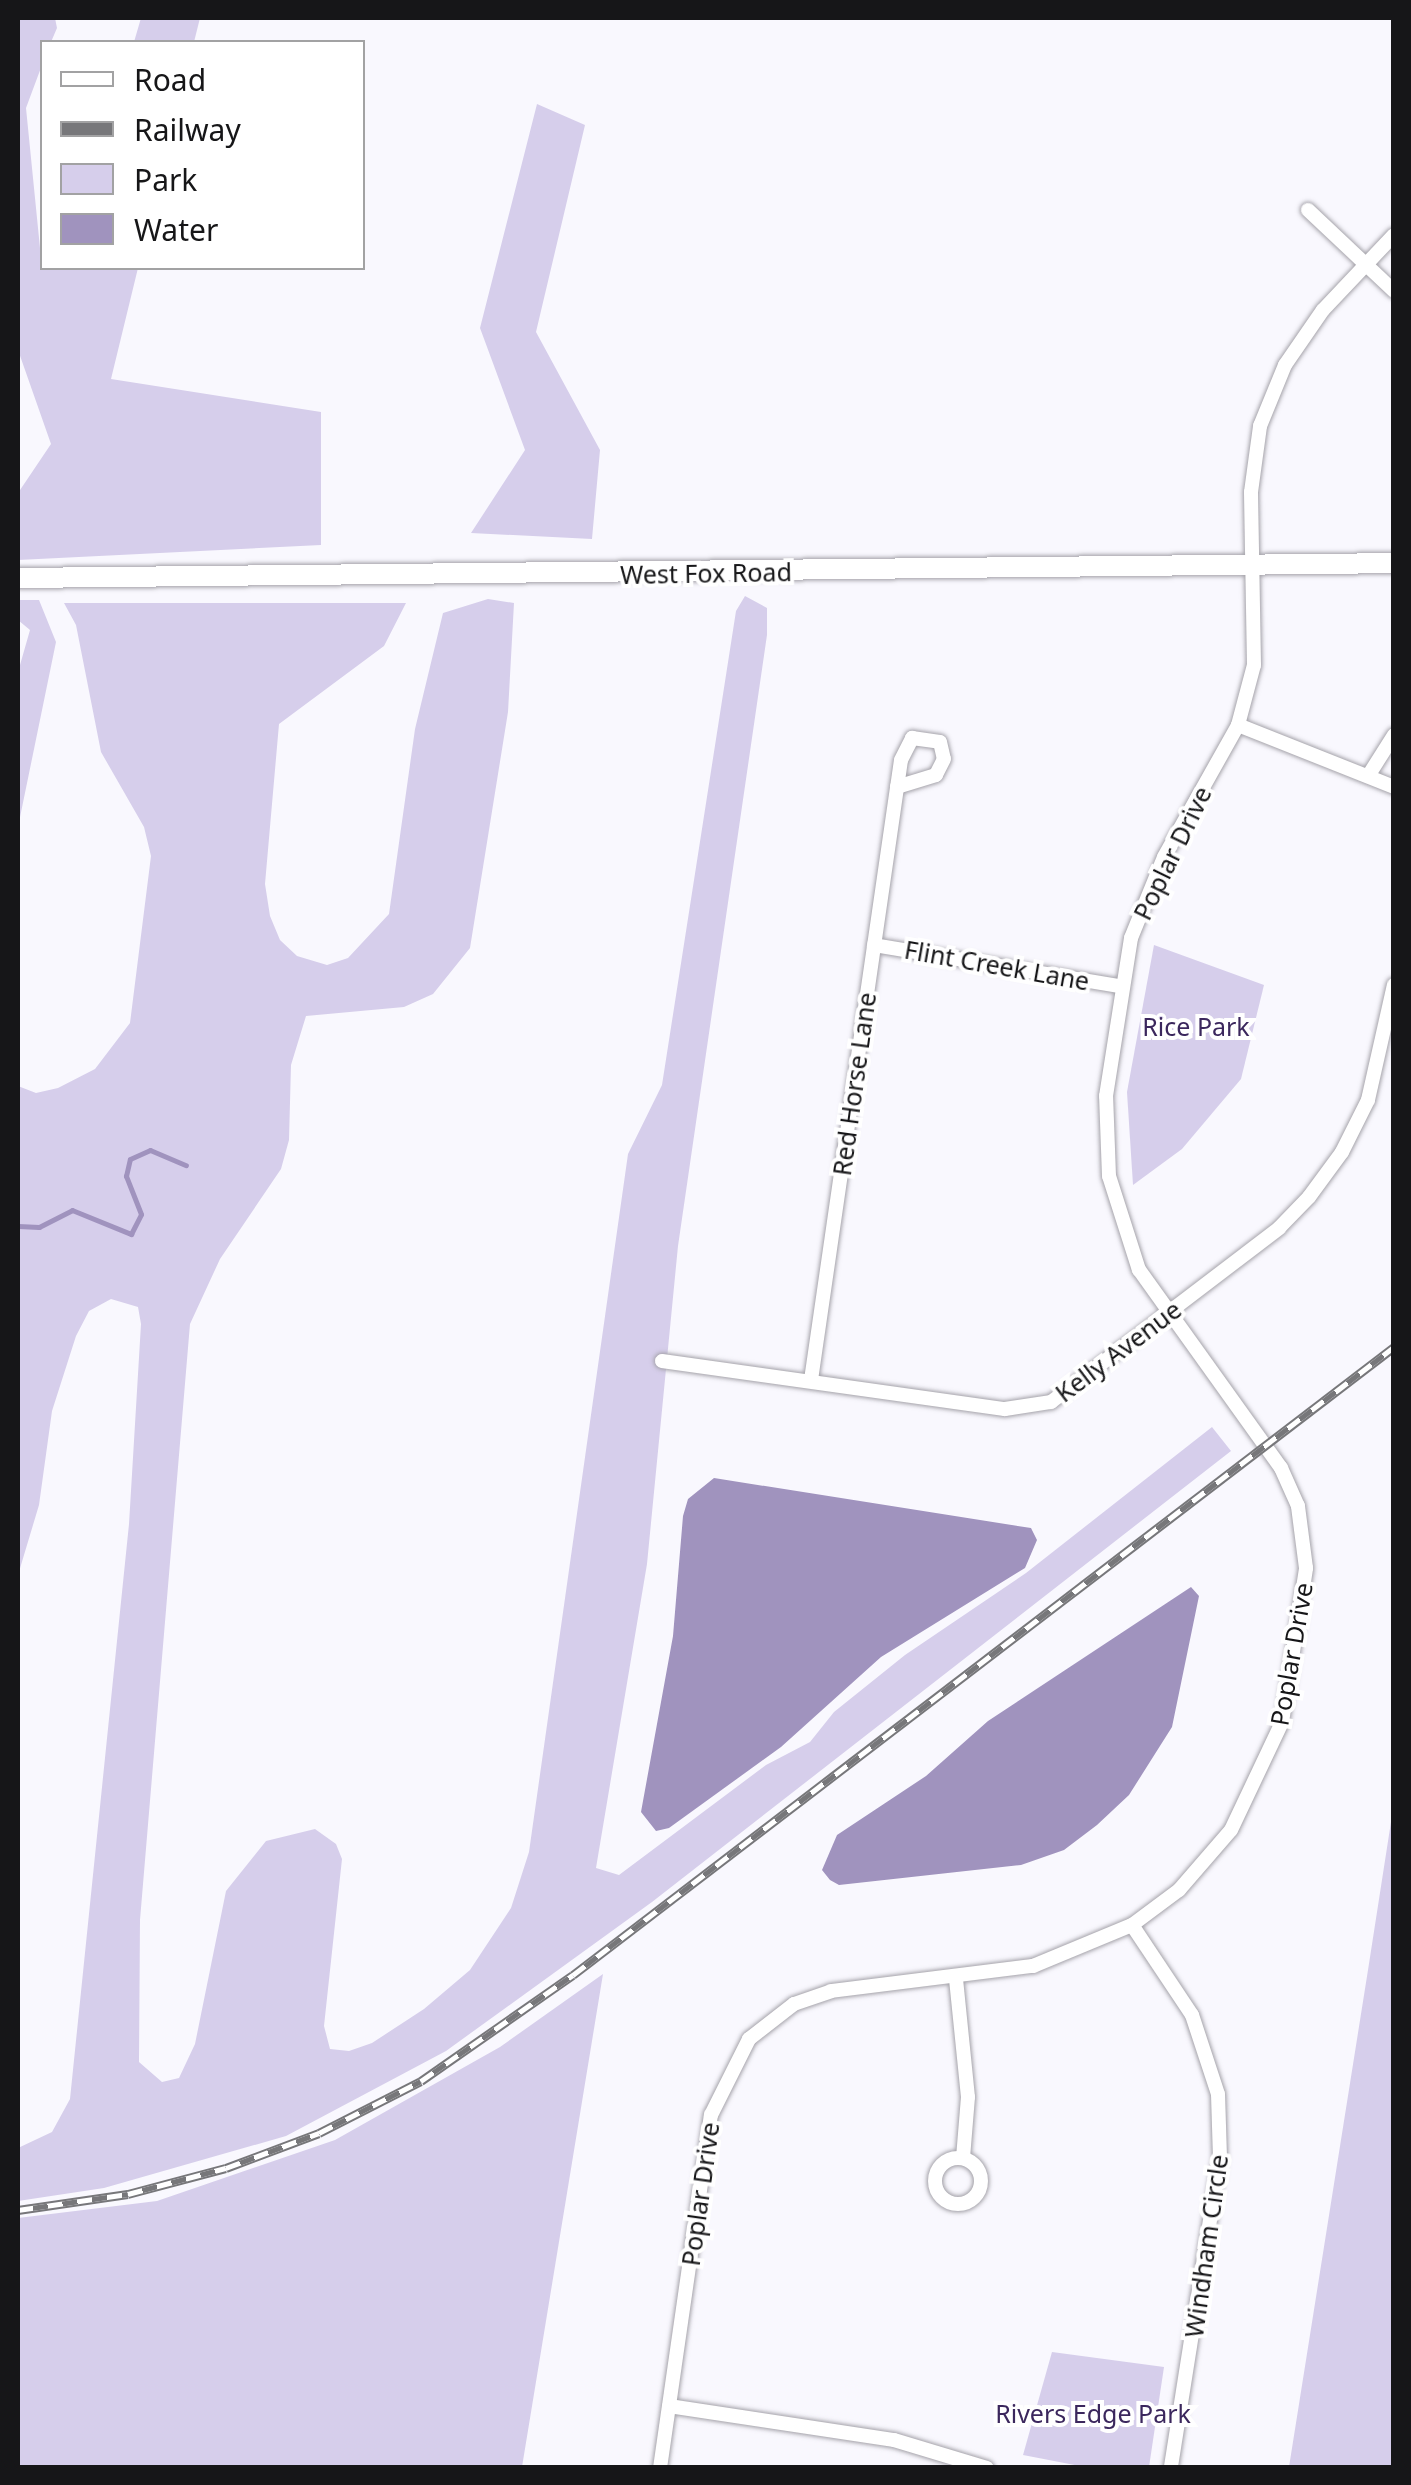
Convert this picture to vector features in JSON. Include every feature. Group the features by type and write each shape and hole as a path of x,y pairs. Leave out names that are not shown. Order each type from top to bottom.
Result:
{"street":[{"path":"1308,210 1394,291"},
{"name":"Poplar Drive","path":"660,2468 706,2139 730,2066 769,2020 812,1996 1034,1966 1132,1925 1196,1874 1258,1783 1282,1722 1306,1568 1303,1522 1281,1468 1166,1315 1128,1246 1109,1176 1106,1096 1118,986 1146,895 1238,725 1254,664 1251,492 1260,426 1285,365 1394,235"},
{"name":"West Fox Road","path":"18,578 1394,563"},
{"path":"1238,725 1370,773 1394,787"},
{"path":"1370,773 1394,735"},
{"name":"Red Horse Lane","path":"811,1380 898,788"},
{"name":"Flint Creek Lane","path":"874,945 1118,986"},
{"name":"Kelly Avenue","path":"662,1361 1029,1408 1079,1385 1279,1228 1342,1152 1377,1074 1394,985"},
{"name":"Windham Circle","path":"1132,1925 1192,2015 1218,2094 1220,2157 1171,2468"},
{"path":"956,1979 968,2097 963,2158"},
{"path":"669,2406 866,2434 987,2468"}],"green space":[{"path":"18,18 55,18 57,28 52,40 40,40 40,70 26,108 40,270 138,270 111,379 321,412 321,545 18,560 18,493 51,444 18,350"},
{"path":"141,18 200,18 194,40 135,40"},
{"path":"537,104 585,125 536,332 600,450 592,539 471,533 525,450 480,328"},
{"path":"745,596 767,608 767,635 678,1246 647,1564 596,1868 619,1875 766,1765 810,1742 834,1712 905,1655 1026,1573 1212,1427 1231,1451 652,1902 446,2051 286,2136 104,2188 18,2201 18,2148 52,2132 70,2099 129,1524 141,1324 138,1307 111,1299 89,1311 76,1336 52,1411 39,1505 18,1575 18,1086 36,1093 58,1088 95,1069 130,1023 151,856 144,827 101,752 76,625 64,603 406,603 384,646 279,724 265,884 270,916 280,940 297,956 327,965 348,958 389,914 415,729 443,613 488,599 514,603 508,712 470,948 433,994 404,1007 306,1016 291,1065 289,1140 281,1169 220,1259 190,1324 140,1920 139,2062 162,2082 179,2078 195,2044 226,1891 266,1841 315,1829 336,1844 342,1859 324,2026 330,2049 349,2051 372,2043 424,2009 470,1970 511,1908 529,1852 628,1154 662,1085 736,611"},
{"path":"18,600 39,600 56,642 18,827 18,672 30,630 18,620"},
{"name":"Rice Park","path":"1154,945 1264,985 1241,1079 1182,1149 1133,1185 1127,1092"},
{"path":"1393,1809 1393,2467 1289,2467 1368,1970"},
{"path":"603,1974 522,2467 18,2467 18,2218 157,2201 335,2140 500,2047"},
{"name":"Rivers Edge Park","path":"1052,2352 1164,2367 1149,2467 1085,2467 1023,2455"}],"water":[{"path":"714,1478 1031,1528 1037,1540 1025,1568 881,1657 781,1747 669,1828 656,1831 641,1812 673,1636 683,1516 688,1499"},
{"path":"1191,1587 1199,1596 1172,1727 1129,1795 1097,1825 1064,1850 1021,1865 839,1885 822,1870 837,1835 926,1776 988,1721"}],"waterway":[{"path":"18,1226 39,1227 72,1210 131,1234 141,1214 126,1176 130,1159 150,1150 186,1165"}],"railway":[{"path":"18,2210 128,2194 226,2168 319,2133 421,2081 573,1975 1394,1347"}]}
